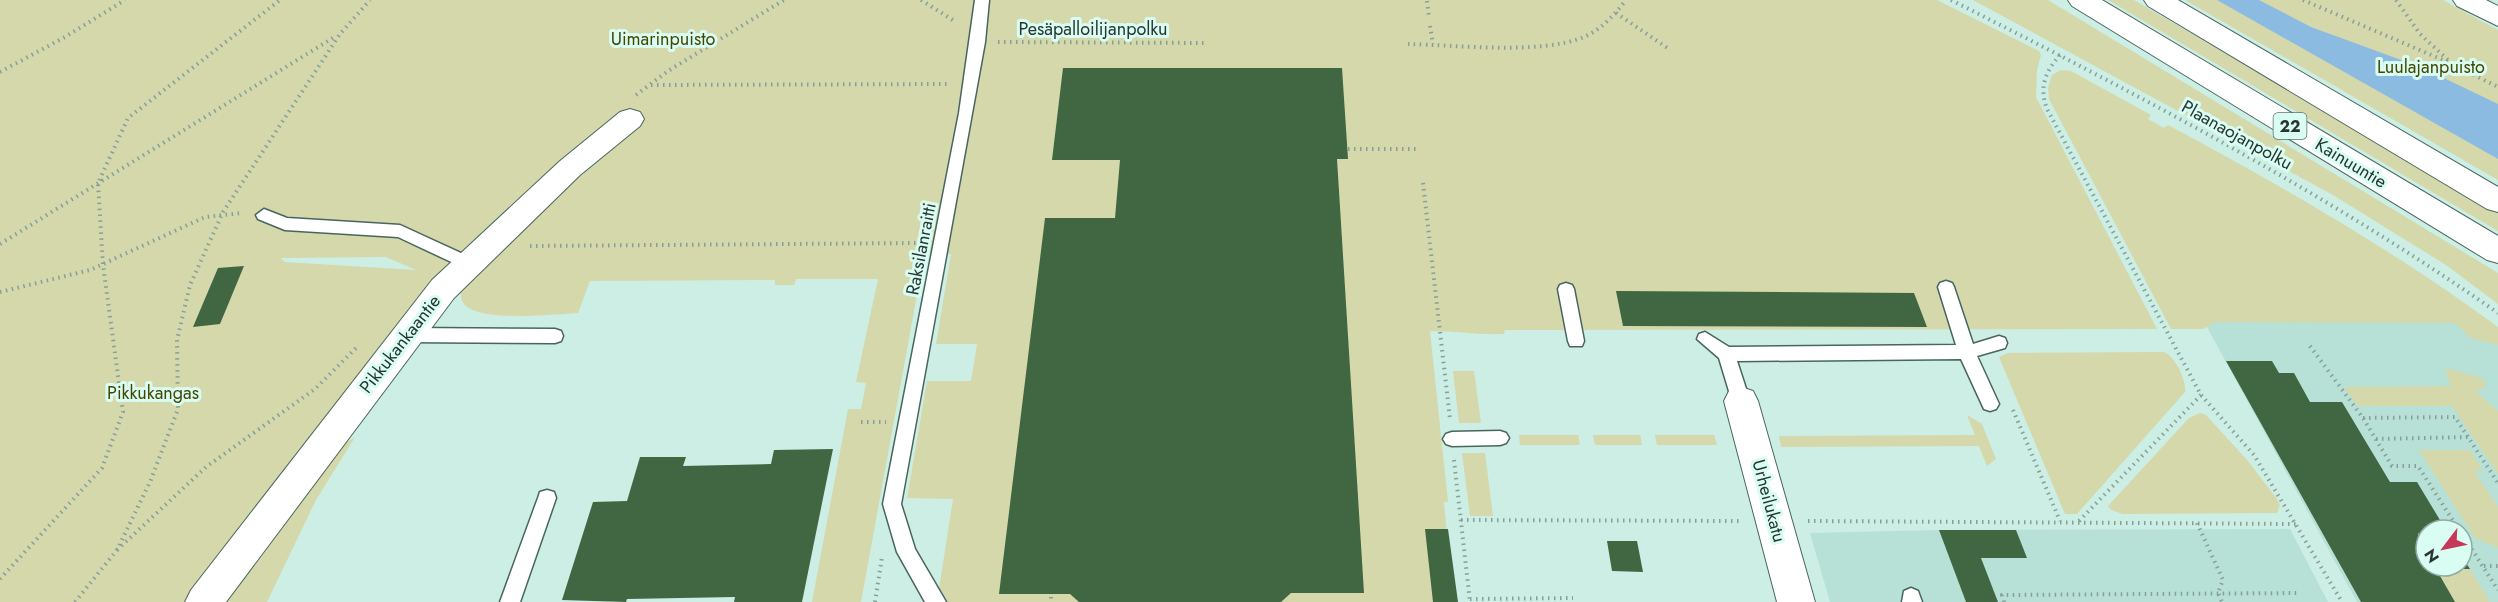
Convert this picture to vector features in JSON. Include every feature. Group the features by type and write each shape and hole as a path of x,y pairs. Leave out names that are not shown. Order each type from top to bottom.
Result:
{"highway":[{"name":"Kainuuntie","path":"2082,0 2498,251"},
{"name":"22","path":"2158,0 2498,201"}],"street":[{"path":"2466,0 2498,17"},
{"name":"Pikkukankaantie","path":"204,602 405,335 443,289 570,168 630,119"},
{"name":"Urheilukatu","path":"1741,401 1796,602"}],"lane":[{"name":"Raksilanraitti","path":"936,602 906,552 892,504 971,83 982,0"},
{"path":"264,215 285,224 400,231 468,263"},
{"path":"1946,287 1967,352 1990,404"},
{"path":"1566,289 1576,341"},
{"path":"405,335 555,336"},
{"path":"1705,339 1726,354 1967,352 1999,343"},
{"path":"1726,354 1741,401"},
{"path":"1452,439 1500,438"},
{"path":"510,602 547,498"}],"path":[{"path":"0,72 65,37 125,0"},
{"path":"0,579 102,468 123,412 103,265 98,183 128,118 280,0"},
{"path":"117,550 150,482 178,409 177,340 190,285 223,212 340,34 370,0"},
{"path":"921,0 964,27 978,42"},
{"path":"1408,44 1551,44 1585,37 1616,13 1626,0"},
{"name":"Plaanaojanpolku","path":"1951,0 2060,55 2326,201 2438,269 2498,313"},
{"path":"2303,0 2451,63 2498,87"},
{"path":"2396,0 2420,33 2451,63"},
{"path":"1427,1 1429,17"},
{"path":"1616,13 1669,49"},
{"path":"1430,26 1433,44"},
{"path":"0,244 340,34"},
{"name":"Pesäpalloilijanpolku","path":"978,42 1207,43"},
{"path":"2060,55 2044,76 2042,98 2201,395 2254,455 2342,602"},
{"path":"649,85 971,83"},
{"path":"1348,149 1420,149"},
{"path":"1423,183 1470,600 1573,598"},
{"path":"0,292 53,281 103,265 170,231 223,212"},
{"path":"496,237 511,246 942,243"},
{"path":"75,602 117,550 206,467 315,389 365,340"},
{"path":"2310,346 2362,418 2392,466 2418,466 2451,518"},
{"path":"2079,521 2201,395"},
{"path":"2362,418 2455,417 2498,483"},
{"path":"2375,439 2468,437"},
{"path":"1461,520 2079,521 2296,524"},
{"path":"2197,523 2223,580 2218,593 2222,602"},
{"path":"2474,552 2498,590"},
{"path":"2483,566 2498,566"},
{"path":"2004,602 2001,595 2299,593"}],"shaded area":[{"path":"2190,296 2442,296 2498,336 2498,602 2357,602"},
{"path":"2290,529 2328,602 1830,602 1810,533 1939,530"}],"green space":[{"path":"0,0 1937,0 2039,51 2041,55 2037,70 2036,97 2157,329 1505,330 1504,334 1430,331 1448,502 1444,502 1453,602 937,602 953,499 907,498 927,381 971,381 977,344 936,344 951,254 925,251 861,602 812,602 848,409 861,409 866,383 856,382 878,279 796,279 794,285 775,285 775,280 590,281 578,313 535,316 485,314 472,310 464,304 461,298 461,286 501,249 465,249 433,279 189,602 0,602","holes":["386,257 416,270 285,262 280,258"]},
{"path":"1973,0 2048,0 2498,273 2498,304 2446,265 2333,195"},
{"path":"2108,0 2134,0 2498,213 2498,231"},
{"name":"Luulajanpuisto","path":"2185,0 2443,0 2498,30 2498,180"},
{"path":"2061,70 2071,71 2151,115 2148,119 2164,128 2168,125 2211,148 2378,245 2498,327 2498,345 2470,338 2456,323 2215,322 2203,329 2171,329 2049,99 2048,88 2052,75"},
{"path":"2164,352 2172,358 2179,369 2185,392 2077,514 2065,514 1999,357 2008,353"},
{"path":"2449,369 2480,377 2486,383 2486,386 2476,392 2498,411 2498,474 2452,406 2358,406 2344,387 2451,386 2445,371"},
{"path":"1453,371 1474,371 1481,423 1459,423"},
{"path":"2200,413 2206,415 2248,461 2277,499 2280,505 2277,513 2122,514 2110,509 2108,506 2189,418"},
{"path":"1967,415 1982,424 1996,459 1987,466 1979,446 1781,447 1779,436 1975,435"},
{"path":"1519,435 1578,435 1580,445 1520,445"},
{"path":"1593,435 1640,435 1642,445 1595,445"},
{"path":"1655,435 1714,435 1717,445 1657,445"},
{"path":"355,437 316,500 267,602 225,602 344,444"},
{"path":"2419,450 2470,450 2483,471 2474,471 2498,507 2498,548 2475,538 2474,518 2462,518"},
{"path":"1462,453 1485,453 1493,516 1470,516"},
{"path":"2474,576 2490,602 2455,602 2441,578 2474,578"}],"water":[{"path":"2217,0 2259,0 2311,27 2423,68 2498,104 2498,159"}],"building":[{"path":"1063,68 1342,68 1348,159 1337,159 1364,593 1291,593 1281,602 1079,602 1070,594 999,594 1045,218 1115,218 1120,160 1052,160"},
{"path":"244,266 220,324 193,327 218,268"},
{"path":"1616,291 1914,293 1927,327 1623,326"},
{"path":"2226,361 2272,361 2279,373 2294,373 2310,402 2342,402 2390,482 2417,482 2439,518 2414,518 2414,578 2441,578 2455,602 2361,602"},
{"path":"833,449 802,602 734,602 735,597 627,599 626,602 562,600 593,502 627,501 640,457 686,457 683,466 771,464 774,450"},
{"path":"1425,529 1448,529 1458,602 1433,602"},
{"path":"1939,530 2016,530 2027,558 1981,558 1998,602 1966,602"},
{"path":"1607,541 1637,541 1643,572 1612,571"}],"park label":[{"name":"Uimarinpuisto","path":"663,39"},
{"name":"Pikkukangas","path":"153,393"}]}
